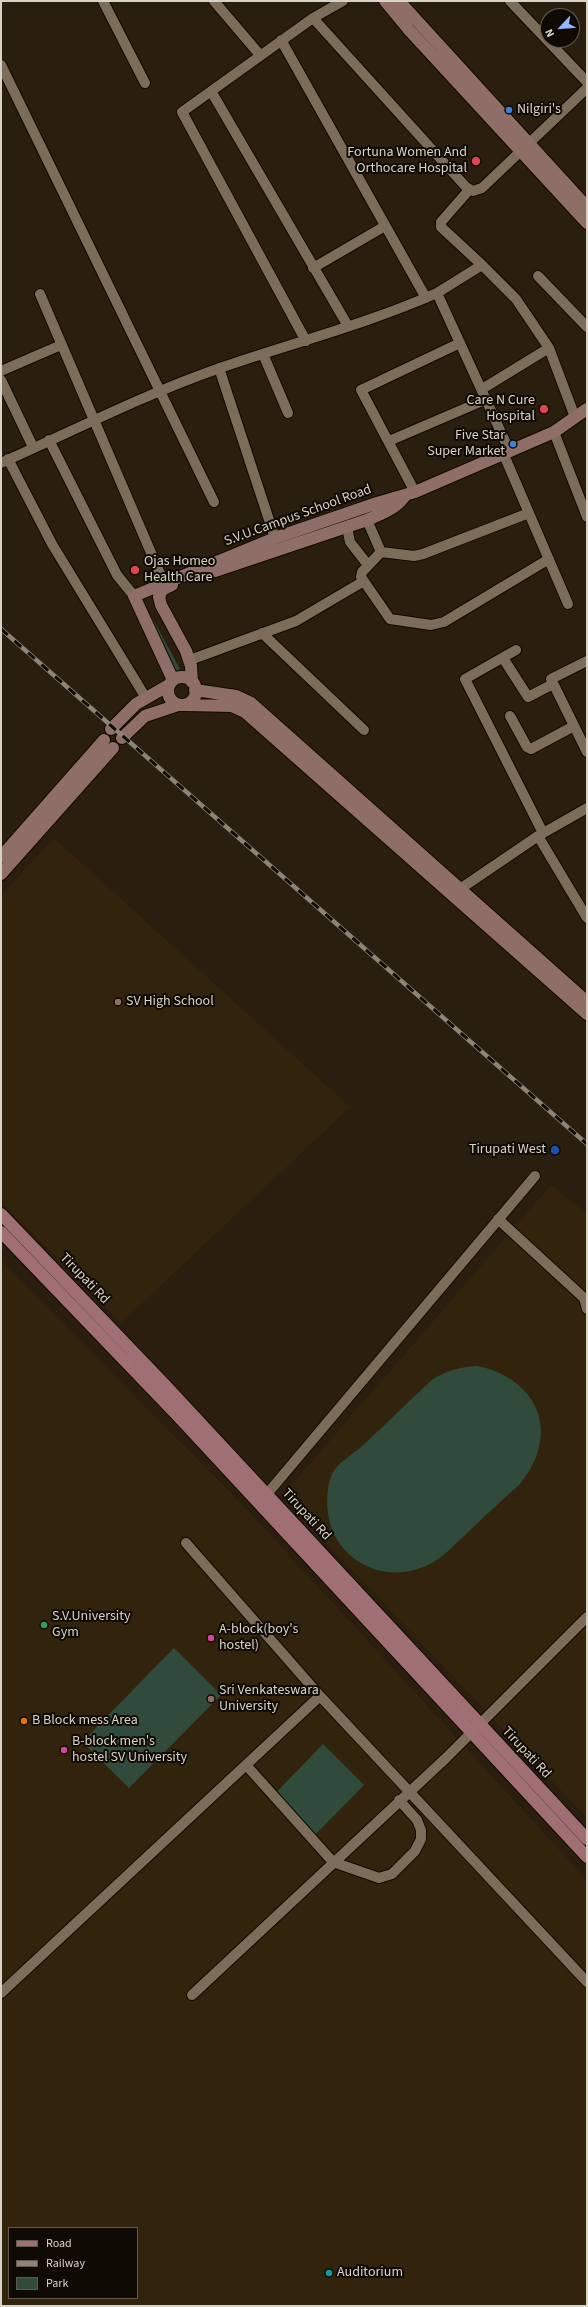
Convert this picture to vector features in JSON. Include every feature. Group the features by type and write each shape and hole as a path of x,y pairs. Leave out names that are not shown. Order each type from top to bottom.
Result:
{"main road":[{"name":"Tirupati Rd","path":"1,1214 179,1409 476,1729 587,1839"},
{"name":"Tirupati Rd","path":"1,1232 267,1494 476,1729 587,1857"}],"street":[{"path":"103,1 145,83"},
{"path":"214,1 260,55"},
{"path":"306,341 182,112 313,18 344,1"},
{"path":"385,1 409,30 525,148 587,207"},
{"path":"399,1 587,223"},
{"path":"510,1 587,82"},
{"path":"313,18 469,190 476,191 482,188 587,88"},
{"path":"281,40 426,298"},
{"path":"1,65 214,502"},
{"path":"211,91 348,326"},
{"path":"469,190 441,222 441,227 516,299 549,348 575,417"},
{"path":"313,268 385,226"},
{"path":"146,698 52,544 5,461 49,440 219,368 306,341 426,298 482,266"},
{"path":"538,276 587,327"},
{"path":"437,293 484,394 529,513 568,604"},
{"path":"40,294 93,421 164,583"},
{"path":"415,492 361,390 460,343"},
{"path":"1,371 61,344"},
{"path":"389,441 484,394 549,348"},
{"path":"263,354 288,413"},
{"path":"219,368 275,538"},
{"path":"1,380 33,447"},
{"name":"S.V.U.Campus School Road","path":"134,596 275,538 377,503 404,497 554,432 587,409"},
{"path":"554,432 587,517"},
{"path":"49,440 117,575 134,596 171,682 169,697 182,705 232,706 245,712 587,1014"},
{"name":"S.V.U.Campus School Road","path":"194,686 190,660 161,605 159,597 162,590 169,586 367,520 392,508 404,497"},
{"path":"381,552 414,556 423,554 529,513"},
{"path":"367,520 381,552"},
{"path":"347,527 350,542 368,565"},
{"path":"381,552 368,565 361,575 390,619 435,625 444,622 549,559"},
{"path":"190,660 296,621 364,581"},
{"path":"262,633 364,730"},
{"path":"516,650 465,679 541,834 587,918"},
{"path":"503,658 528,697 554,684"},
{"path":"587,661 551,679 587,752"},
{"path":"111,729 136,704 171,682 185,678 194,686 236,696 251,703 587,1001"},
{"path":"122,738 145,716 182,705 193,699 194,686"},
{"path":"510,716 527,747 531,749 574,726"},
{"path":"1,857 104,740"},
{"path":"1,874 114,748"},
{"path":"460,889 541,834 587,808"},
{"path":"267,1494 535,1176"},
{"path":"498,1219 582,1296 587,1309"},
{"path":"186,1543 320,1696 587,1982"},
{"path":"192,1995 476,1729 587,1616"},
{"path":"1,1993 320,1696"},
{"path":"246,1765 333,1862 379,1878 392,1874 415,1851 421,1839 421,1830 417,1820 399,1800"}],"shaded area":[{"name":"SV High School","path":"54,838 350,1107 121,1323 1,1201 1,896"},
{"path":"551,1185 587,1214 587,1818 282,1496"},
{"name":"Sri Venkateswara University","path":"1,1260 255,1518 587,1880 587,2306 1,2306"}],"green space":[{"path":"150,614 180,669 175,672 145,617"},
{"path":"477,1366 493,1370 520,1386 530,1397 537,1410 541,1424 540,1440 536,1457 530,1469 519,1485 445,1554 425,1566 412,1571 384,1571 371,1568 358,1561 347,1552 338,1541 331,1526 327,1499 329,1482 334,1470 361,1447 433,1379 454,1370"},
{"path":"174,1648 221,1695 129,1788 82,1742"},
{"path":"323,1744 364,1785 310,1840 269,1800"}],"railway":[{"path":"1,629 587,1144"}],"place":[{"name":"Nilgiri's","path":"509,110"},
{"name":"Fortuna Women And Orthocare Hospital","path":"476,161"},
{"name":"Care N Cure Hospital","path":"544,409"},
{"name":"Five Star Super Market","path":"513,444"},
{"name":"Ojas Homeo Health Care","path":"135,570"},
{"name":"SV High School","path":"118,1002"},
{"name":"Tirupati West","path":"555,1150"},
{"name":"S.V.University Gym","path":"44,1625"},
{"name":"A-block(boy's hostel)","path":"211,1638"},
{"name":"Sri Venkateswara University","path":"211,1699"},
{"name":"B Block mess Area","path":"24,1721"},
{"name":"B-block men's hostel SV University","path":"64,1750"},
{"name":"Auditorium","path":"329,2273"}]}
